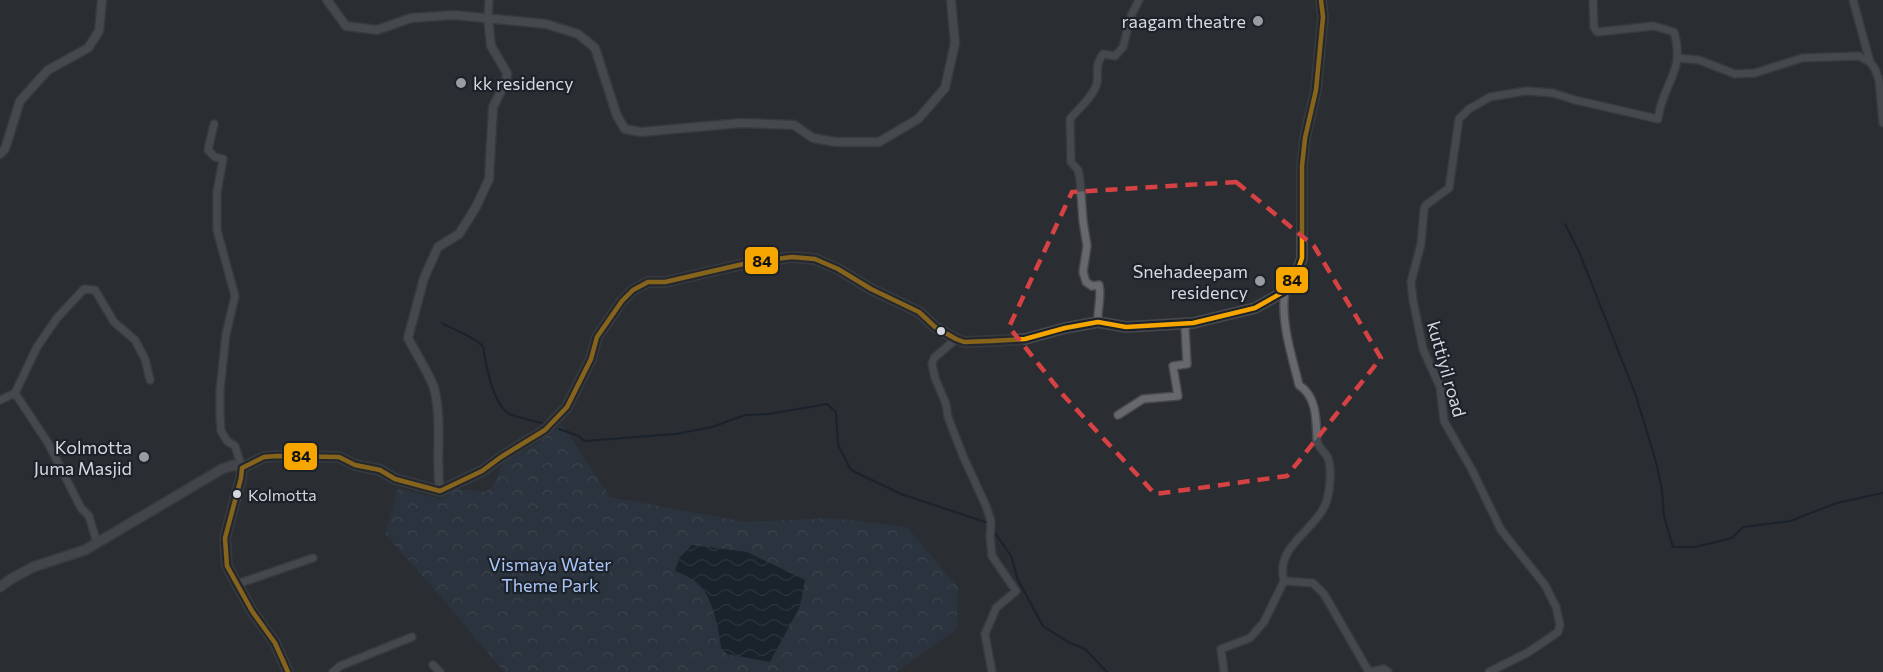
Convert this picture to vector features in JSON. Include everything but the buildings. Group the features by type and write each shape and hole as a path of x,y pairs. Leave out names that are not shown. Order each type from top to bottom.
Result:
{"main road":[{"path":"0,587 33,567 76,553 97,543 204,479 234,465 242,468 264,457 339,458 440,491 482,471 545,430 567,407 591,359 597,337 622,301 633,290 648,282 665,282 752,262 792,257 815,259 838,268 871,289 919,312 935,327 964,342 1025,339 1098,322 1126,327 1193,323 1255,309 1285,291 1297,272 1302,258 1302,166 1305,138 1317,90 1322,0"},
{"path":"242,468 225,538 227,566 274,643 288,672"}],"street":[{"path":"0,154 4,149 20,101 48,70 87,48 99,31 102,0"},
{"path":"327,0 346,26 377,30 411,18 454,15 546,24 578,34 595,48 616,116 625,129 641,132 741,123 794,125 813,138 836,142 879,142 918,119 945,88 956,43 951,0"},
{"path":"440,491 434,387 408,339 424,278 438,247 459,234 476,207 489,179 493,107 506,81 507,73 491,46 489,0"},
{"path":"1098,322 1097,308 1101,300 1099,285 1092,286 1086,282 1083,272 1087,246 1080,180 1078,170 1071,162 1070,119 1097,83 1097,63 1103,54 1115,56 1123,47 1131,16 1139,0"},
{"path":"1593,0 1594,27 1597,32 1654,26 1668,29 1674,32 1679,49 1677,58 1699,60 1735,74 1755,73 1810,58 1859,56 1870,62"},
{"path":"1853,0 1870,62 1878,80 1883,123"},
{"name":"kuttiyil road","path":"1489,672 1527,653 1558,632 1560,625 1556,608 1545,585 1501,530 1473,470 1444,421 1440,387 1424,349 1411,282 1421,244 1424,209 1449,188 1459,119 1468,109 1490,97 1526,91 1553,93 1658,119 1659,110 1676,68 1677,58"},
{"path":"214,124 208,150 215,157 223,159 217,192 217,230 235,296 226,334 220,390 221,431 227,441 235,447 242,468"},
{"path":"0,399 15,393 37,346 57,318 84,289 95,290 114,322 135,340 145,359 150,380"},
{"path":"1224,672 1221,649 1250,638 1264,622 1284,581 1282,575 1288,550 1317,520 1326,500 1329,479 1328,458 1317,443 1315,408 1308,391 1299,385 1283,302 1285,291"},
{"path":"1118,415 1143,399 1178,396 1173,366 1186,364 1185,327 1193,323"},
{"path":"956,339 934,357 932,364 935,378 963,456 987,506 991,521 992,556 1016,591 996,608 985,634 992,672"},
{"path":"15,393 48,443 81,508 89,516 97,543"},
{"path":"237,585 314,558"},
{"path":"1284,581 1313,583 1324,594 1370,672 1384,669 1388,672"},
{"path":"333,672 340,666 412,637"},
{"path":"433,665 440,672"}],"highlighted area":[{"path":"1236,182 1314,246 1381,358 1287,476 1155,494 1064,396 1009,327 1072,192"}],"green space":[{"name":"Vismaya Water Theme Park","path":"562,424 610,497 746,522 832,518 907,527 958,587 957,629 896,672 504,672 385,534 398,488 439,499 455,489 487,491 494,483 503,462 535,445"}],"water":[{"path":"692,545 747,552 805,580 800,606 770,662 727,654 721,648 715,617 707,595 697,583 675,571 679,558"}],"waterway":[{"path":"1565,224 1580,254 1636,396 1656,462 1662,490 1664,516 1673,547 1695,547 1732,538 1743,527 1790,521 1837,503 1883,493"},
{"path":"442,323 483,346 494,392 508,413 545,424"},
{"path":"559,429 579,436 584,441 676,434 712,427 745,415 769,414 827,404 836,412 838,445 851,470 901,494 985,522"},
{"path":"995,533 1011,556 1018,580 1043,626 1068,642 1085,649 1107,672"}],"transit line":[{"name":"84","path":"288,672 275,643 252,611 227,566 225,538 242,468 264,457 339,457 355,465 380,470 395,479 440,491 482,471 545,430 567,407 591,359 597,337 622,301 633,290 648,282 665,282 752,262 792,257 815,259 919,312 935,327 964,342 1025,339 1098,322 1126,327 1193,323 1255,308 1285,291 1297,272 1302,258 1302,166 1305,138 1316,90 1323,17 1321,0"}],"place":[{"name":"raagam theatre","path":"1258,21"},
{"name":"kk residency","path":"461,83"},
{"name":"Snehadeepam residency","path":"1260,281"},
{"name":"Kolmotta Juma Masjid","path":"144,457"},
{"name":"Kolmotta","path":"237,494"}]}
